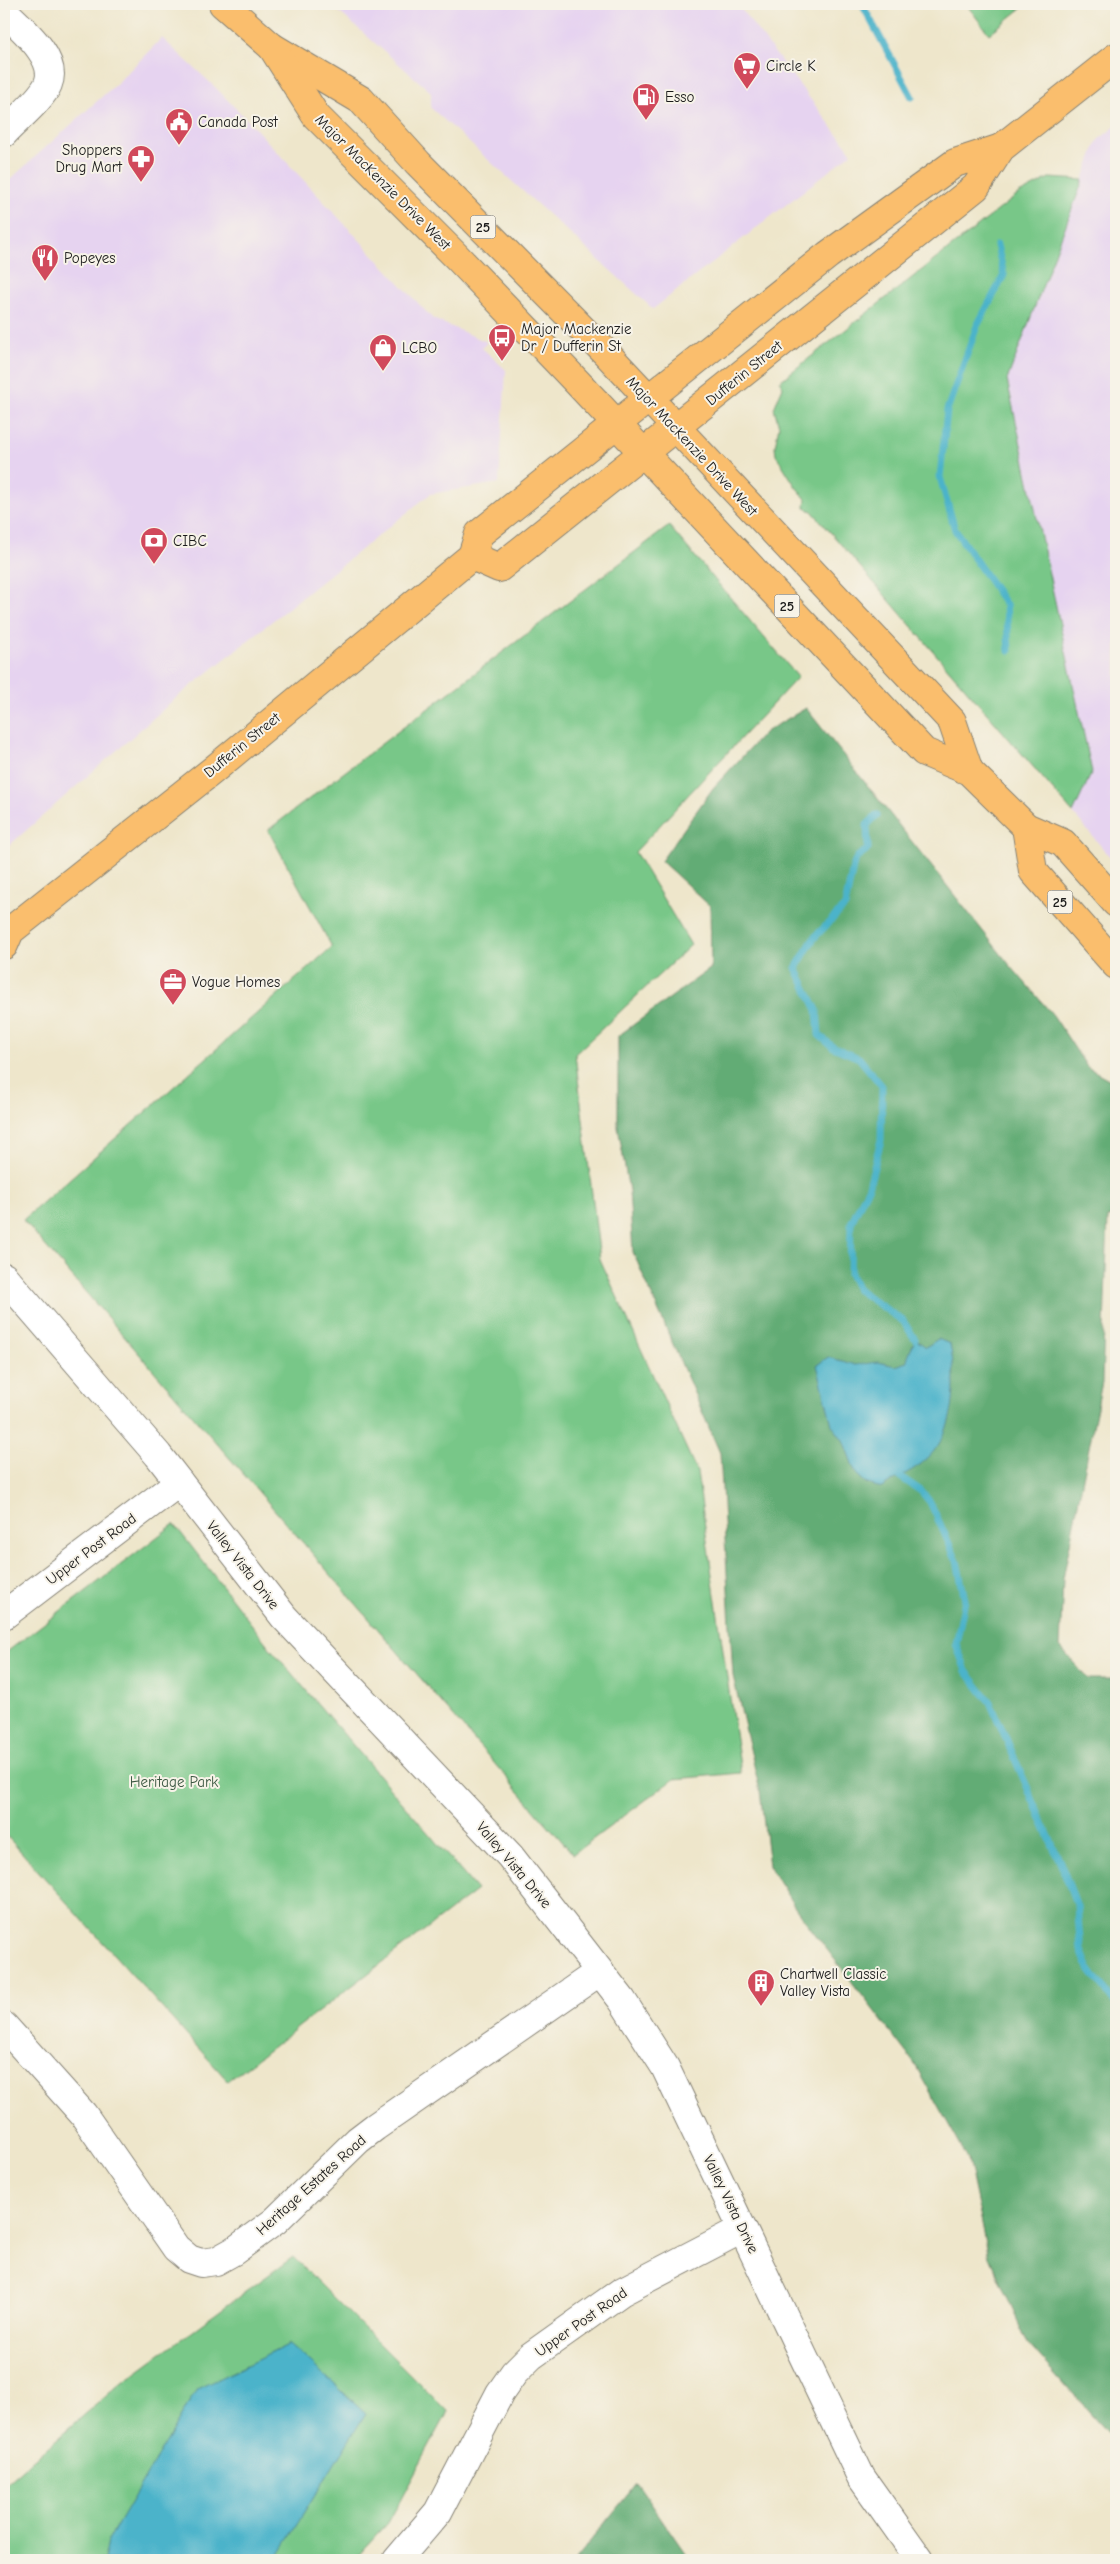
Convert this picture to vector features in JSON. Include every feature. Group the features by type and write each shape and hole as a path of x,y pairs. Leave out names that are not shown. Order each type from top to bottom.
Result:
{"main road":[{"name":"Major MacKenzie Drive West","path":"222,4 272,47 361,100 418,163 507,251 648,398 952,721 969,771"},
{"name":"Major MacKenzie Drive West","path":"272,47 316,116 456,256 644,453 924,752 969,771 1026,827 1063,843 1116,903"},
{"name":"Dufferin Street","path":"472,556 499,568 976,187 1001,148 1116,57"},
{"name":"Dufferin Street","path":"6,936 212,771 472,556 479,534 828,255 954,163 1001,148"},
{"name":"25","path":"1026,827 1033,872 1116,965"}],"street":[{"path":"4,11 34,41 44,56 49,70 49,82 44,91 4,133"},
{"name":"Valley Vista Drive","path":"4,1276 179,1482 284,1617 510,1856 622,2000 665,2067 861,2477 920,2560"},
{"name":"Upper Post Road","path":"4,1616 179,1482"},
{"name":"Heritage Estates Road","path":"4,2026 84,2114 176,2248 189,2259 201,2263 216,2260 257,2235 370,2131 599,1972"},
{"name":"Upper Post Road","path":"397,2560 438,2512 500,2393 531,2356 621,2292 742,2229"}],"shaded area":[{"path":"330,4 737,4 852,153 653,309 431,108 431,92"},
{"path":"162,38 216,88 253,126 433,319 487,342 482,348 506,370 499,483 430,494 175,699 4,850 4,185 115,85"},
{"path":"1116,126 1116,864 1073,813 1092,772 1007,380 1098,140"}],"green space":[{"path":"966,4 1027,4 989,34"},
{"path":"1049,178 1083,180 1007,380 1092,772 1073,813 812,511 805,508 806,499 796,487 776,455 775,446 779,426 774,408 783,387 780,381 1019,194"},
{"path":"669,526 798,677 635,852 691,945 575,1054 600,1259 697,1472 741,1773 674,1779 573,1854 23,1220 332,947 268,830"},
{"path":"806,708 1009,964 1053,1015 1087,1067 1116,1083 1116,1213 1108,1218 1102,1382 1063,1579 1060,1647 1088,1679 1116,1679 1116,2464 1110,2436 1028,2344 989,2257 968,2159 914,2063 796,1909 769,1866 760,1791 733,1676 720,1453 633,1252 629,1191 618,1127 618,1036 711,968 710,906 661,861 713,788 765,732"},
{"name":"Heritage Park","path":"174,1524 270,1648 477,1890 228,2081 4,1833 4,1654"},
{"path":"293,2257 448,2412 388,2523 354,2560 4,2560 4,2485 121,2383"},
{"path":"637,2483 690,2560 575,2560"}],"water":[{"path":"915,1339 926,1347 938,1339 950,1344 953,1359 954,1392 948,1424 942,1439 921,1464 882,1488 867,1484 856,1474 843,1440 832,1425 817,1365 828,1357 856,1365 878,1362 896,1366 906,1362"},
{"path":"290,2344 366,2413 275,2560 104,2560 108,2541 197,2389"}],"waterway":[{"path":"862,4 912,97"},
{"path":"997,245 1004,275 977,326 947,410 940,477 955,530 1006,605 1009,651"},
{"path":"877,815 867,825 868,849 857,857 853,867 845,906 814,938 796,968 817,1010 819,1035 833,1047 859,1058 882,1086 881,1140 869,1186 851,1223 850,1274 858,1290 903,1321 915,1339"},
{"path":"899,1476 921,1491 930,1502 957,1561 965,1600 956,1644 966,1671 990,1702 1060,1862 1077,1906 1081,1950 1086,1963 1116,2005"}],"place":[{"name":"Circle K","path":"747,90"},
{"name":"Esso","path":"646,121"},
{"name":"Canada Post","path":"179,146"},
{"name":"Shoppers Drug Mart","path":"141,183"},
{"name":"Popeyes","path":"45,282"},
{"name":"Major Mackenzie Dr / Dufferin St","path":"502,362"},
{"name":"LCBO","path":"383,372"},
{"name":"CIBC","path":"154,565"},
{"name":"Vogue Homes","path":"173,1006"},
{"name":"Chartwell Classic Valley Vista","path":"761,2007"}]}
